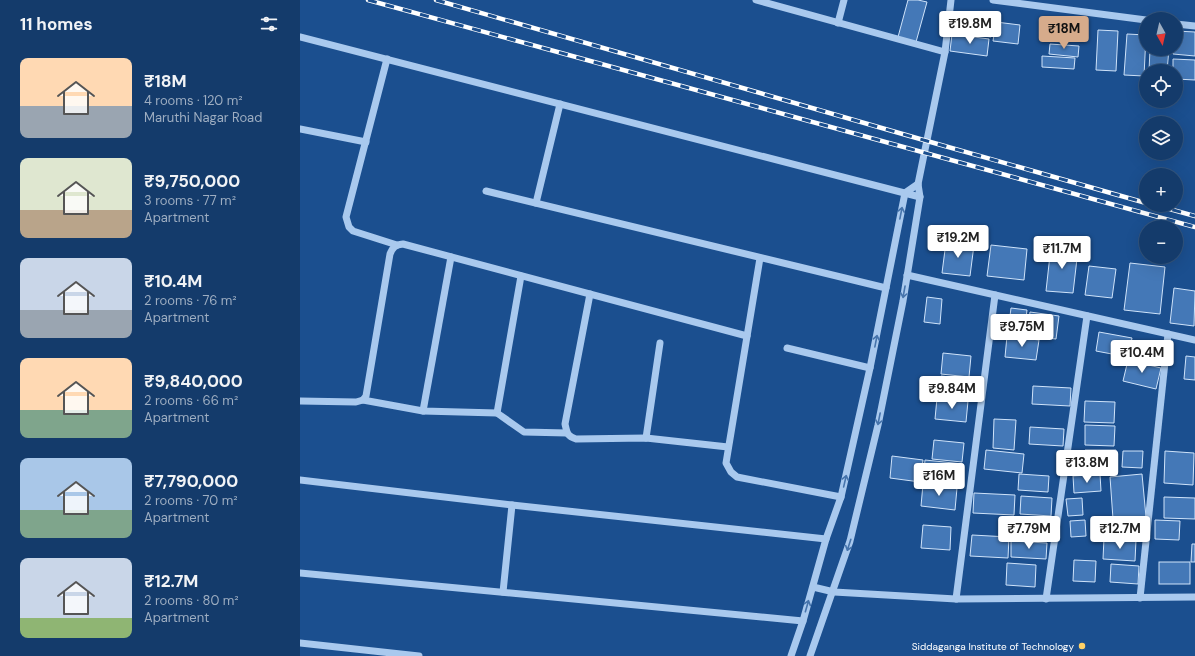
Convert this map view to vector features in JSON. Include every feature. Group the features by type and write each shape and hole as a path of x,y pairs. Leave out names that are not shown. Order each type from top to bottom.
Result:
{"street":[{"path":"757,0 944,52"},
{"path":"838,23 844,0"},
{"path":"810,656 834,592 850,541 878,425 907,275 920,197 918,184 944,52 951,0"},
{"path":"993,0 1139,19"},
{"path":"1183,25 1195,26"},
{"path":"300,37 920,197"},
{"path":"387,59 346,217 347,223 353,231 397,245 403,244 747,336"},
{"path":"536,203 560,104"},
{"path":"300,129 366,142"},
{"path":"791,656 803,621 826,538 841,497 870,368 905,193 918,184"},
{"path":"486,191 886,288"},
{"path":"363,400 366,396 390,254 393,248 397,245"},
{"path":"423,411 451,257"},
{"path":"760,258 726,463 730,472 737,476 841,497"},
{"path":"907,275 1195,340"},
{"path":"497,413 521,276"},
{"path":"590,294 565,424 566,433 569,437 576,439 646,438 728,447"},
{"path":"956,599 995,295"},
{"path":"1046,599 1087,316"},
{"path":"1140,598 1168,334"},
{"path":"646,438 660,344"},
{"path":"787,348 870,368"},
{"path":"300,401 356,402 363,400 423,411 497,413 524,432 566,433"},
{"path":"300,480 512,505 826,538"},
{"path":"503,592 512,505"},
{"path":"300,573 803,621"},
{"path":"813,587 834,592 956,599 1195,597"},
{"path":"300,643 419,656"}],"building":[{"path":"908,0 927,2 916,42 898,37"},
{"path":"955,17 993,22 991,37 953,32"},
{"path":"996,22 1020,25 1018,44 993,41"},
{"path":"1043,24 1068,25 1067,42 1042,41"},
{"path":"1098,30 1118,31 1116,71 1096,70"},
{"path":"1183,31 1195,32 1195,56 1183,55"},
{"path":"952,34 989,39 987,56 950,51"},
{"path":"1127,34 1139,35 1139,56 1145,56 1145,64 1139,64 1139,76 1124,75"},
{"path":"1050,44 1079,46 1078,57 1049,54"},
{"path":"1042,56 1075,58 1074,69 1042,67"},
{"path":"1150,56 1168,56 1168,64 1149,64"},
{"path":"1173,59 1195,60 1195,80 1183,79 1183,64 1173,64"},
{"path":"946,242 974,245 970,276 942,273"},
{"path":"991,245 1027,249 1024,280 987,276"},
{"path":"1051,246 1078,250 1073,293 1046,291"},
{"path":"1130,263 1165,267 1160,314 1124,310"},
{"path":"1089,266 1116,269 1112,298 1085,295"},
{"path":"1174,288 1195,291 1194,326 1170,323"},
{"path":"927,297 942,299 940,324 924,322"},
{"path":"1011,308 1027,310 1024,334 1008,332"},
{"path":"1030,312 1059,316 1056,339 1027,336"},
{"path":"1099,332 1132,338 1128,357 1096,351"},
{"path":"1007,336 1039,340 1036,360 1005,357"},
{"path":"943,353 971,356 969,377 941,374"},
{"path":"1186,356 1195,357 1195,380 1184,379"},
{"path":"1128,360 1161,368 1156,389 1123,381"},
{"path":"941,376 969,379 967,399 939,396"},
{"path":"1033,386 1071,388 1070,406 1032,404"},
{"path":"937,398 968,401 966,422 935,419"},
{"path":"1085,401 1115,402 1114,423 1084,422"},
{"path":"994,419 1016,420 1014,450 993,448"},
{"path":"1085,425 1115,426 1114,446 1085,445"},
{"path":"1030,427 1064,429 1063,446 1029,444"},
{"path":"934,440 964,443 962,462 932,459"},
{"path":"986,450 1024,454 1022,473 984,469"},
{"path":"1085,450 1116,450 1115,469 1085,468"},
{"path":"1123,451 1143,451 1142,468 1122,467"},
{"path":"1165,451 1194,453 1193,485 1164,483"},
{"path":"892,456 923,460 920,482 890,478"},
{"path":"925,460 963,464 961,487 923,482"},
{"path":"1019,474 1049,476 1048,492 1018,490"},
{"path":"1100,474 1101,491 1074,493 1073,476"},
{"path":"1142,474 1146,517 1113,519 1110,477"},
{"path":"923,484 957,488 955,510 921,506"},
{"path":"974,493 1015,495 1014,515 973,513"},
{"path":"1021,496 1052,498 1051,516 1020,514"},
{"path":"1164,497 1195,498 1195,519 1164,518"},
{"path":"1082,498 1083,515 1068,516 1066,499"},
{"path":"1016,519 1043,520 1042,539 1014,537"},
{"path":"1085,520 1086,536 1071,537 1070,521"},
{"path":"1155,520 1180,521 1179,540 1155,539"},
{"path":"923,525 951,527 950,550 921,548"},
{"path":"972,535 1009,537 1008,558 970,556"},
{"path":"1104,538 1136,540 1135,561 1103,559"},
{"path":"1011,541 1047,543 1046,559 1011,557"},
{"path":"1192,544 1195,544 1195,562 1191,562"},
{"path":"1074,560 1096,561 1095,582 1073,581"},
{"path":"1159,562 1190,562 1190,584 1159,584"},
{"path":"1007,563 1036,565 1035,587 1006,585"},
{"path":"1111,564 1139,566 1138,584 1110,582"}],"railway":[{"path":"368,0 1195,227"},
{"path":"436,0 1139,201"},
{"path":"1180,212 1195,216"}],"place":[{"name":"Siddaganga Institute of Technology","path":"1082,646"}]}
